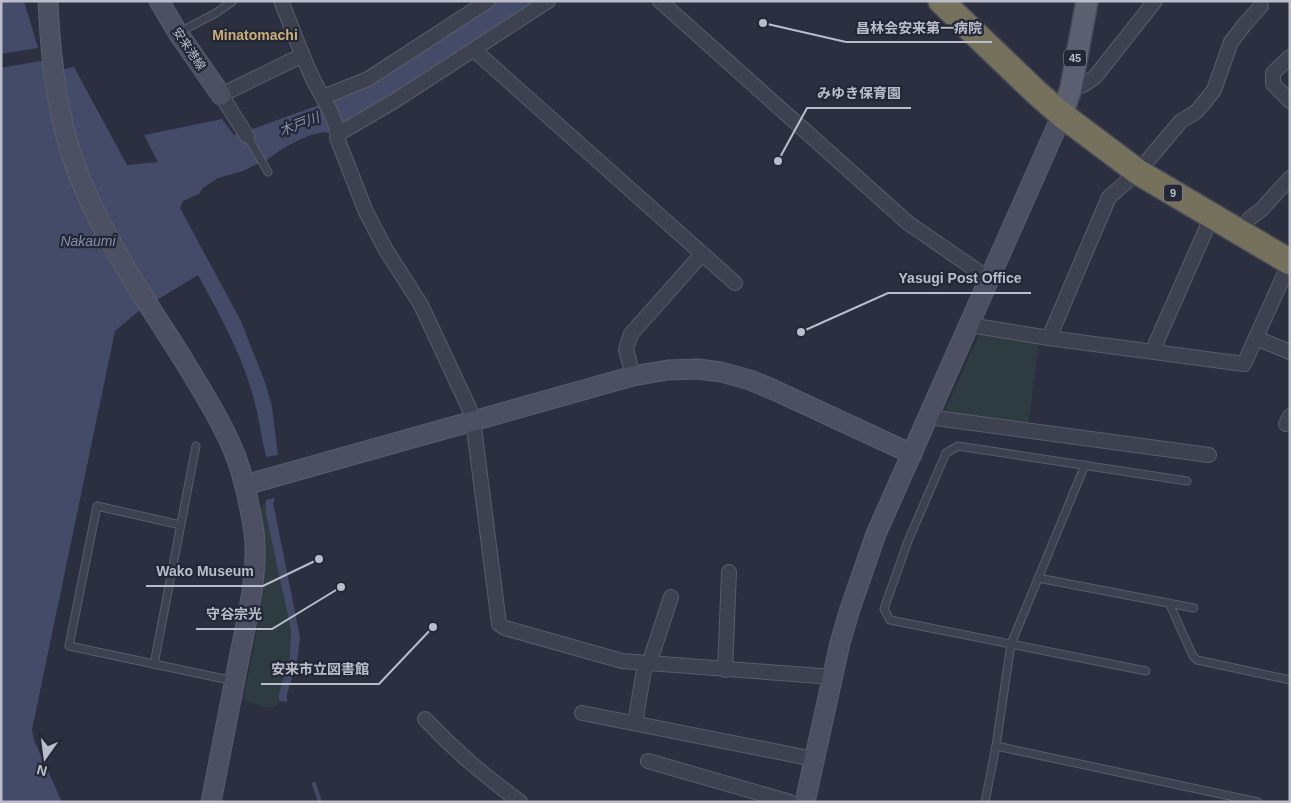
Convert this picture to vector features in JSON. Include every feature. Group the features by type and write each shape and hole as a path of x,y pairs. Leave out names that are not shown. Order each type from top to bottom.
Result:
{"highway":[{"name":"9","path":"941,1 1062,115 1138,172 1212,216 1289,267"}],"main road":[{"name":"45","path":"1062,115 1071,88 1086,1"}],"street":[{"path":"48,1 51,54 58,106 78,175 112,244 227,435 245,485 254,534 253,588 211,802"},
{"name":"安来港線","path":"159,1 178,33 221,96"},
{"path":"281,1 315,84 324,98 337,132 337,138 366,212 386,250 421,305 465,398 473,420 500,624 505,628 622,661 833,677"},
{"path":"324,98 368,79 488,1"},
{"path":"337,132 396,100 548,1"},
{"path":"660,1 908,224 989,279"},
{"path":"1071,88 1083,85 1095,77 1155,1"},
{"path":"1049,338 1109,197 1138,172 1181,121 1196,112 1203,104 1214,90 1232,42 1261,6"},
{"path":"474,50 735,283"},
{"path":"247,136 221,96 303,55"},
{"path":"1290,57 1273,73 1273,84 1290,101"},
{"path":"805,802 849,612 870,551 1062,115"},
{"path":"1249,219 1262,209 1290,178"},
{"path":"1154,351 1212,216"},
{"path":"633,376 626,349 631,334 702,254"},
{"path":"969,325 1049,338 1244,364 1289,267"},
{"path":"1256,338 1290,352"},
{"path":"245,485 633,376 668,370 698,369 721,372 750,380 912,454"},
{"path":"928,417 1209,455"},
{"path":"725,670 729,572"},
{"path":"635,724 647,664 671,597"},
{"path":"582,713 804,757"},
{"path":"426,719 450,746 520,802"},
{"path":"648,761 790,802"}],"lane":[{"path":"178,33 216,13 233,1"},
{"path":"247,136 267,170"},
{"path":"154,664 196,446"},
{"path":"1146,671 890,620 884,609 908,541 946,453 958,446 1187,481"},
{"path":"984,802 996,746 1011,644 1085,466"},
{"path":"181,525 97,506 69,646 235,681"},
{"path":"1038,578 1194,608"},
{"path":"1170,603 1193,656 1197,660 1290,680"},
{"path":"996,746 1258,802"}],"shaded area":[{"path":"979,335 1039,342 1028,426 944,413"},
{"path":"266,502 266,514 291,630 290,657 279,693 278,705 268,708 243,700 261,604 264,556 260,507"}],"water":[{"path":"1,1 24,1 38,48 1,54"},
{"name":"木戸川","path":"495,1 540,1 331,133 324,132 297,141 266,161 247,131 328,100 358,91"},
{"name":"Nakaumi","path":"63,57 64,69 74,67 127,165 158,162 144,135 222,119 234,135 240,133 259,163 243,171 218,178 203,188 199,194 183,201 180,208 241,321 266,385 272,407 278,455 266,457 256,406 246,374 228,331 198,275 139,311 115,331 32,730 34,740 62,802 1,802 1,68"},
{"path":"275,498 273,504 300,637 297,663 287,694 287,702 279,701 279,693 290,657 291,630 266,514 266,500"}],"waterway":[{"path":"314,784 320,802"}],"place":[{"name":"昌林会安来第一病院","path":"763,23"},
{"name":"みゆき保育園","path":"778,161"},
{"name":"Yasugi Post Office","path":"801,332"},
{"name":"Wako Museum","path":"319,559"},
{"name":"守谷宗光","path":"341,587"},
{"name":"安来市立図書館","path":"433,627"}],"district":[{"name":"Minatomachi","path":"255,35"}]}
